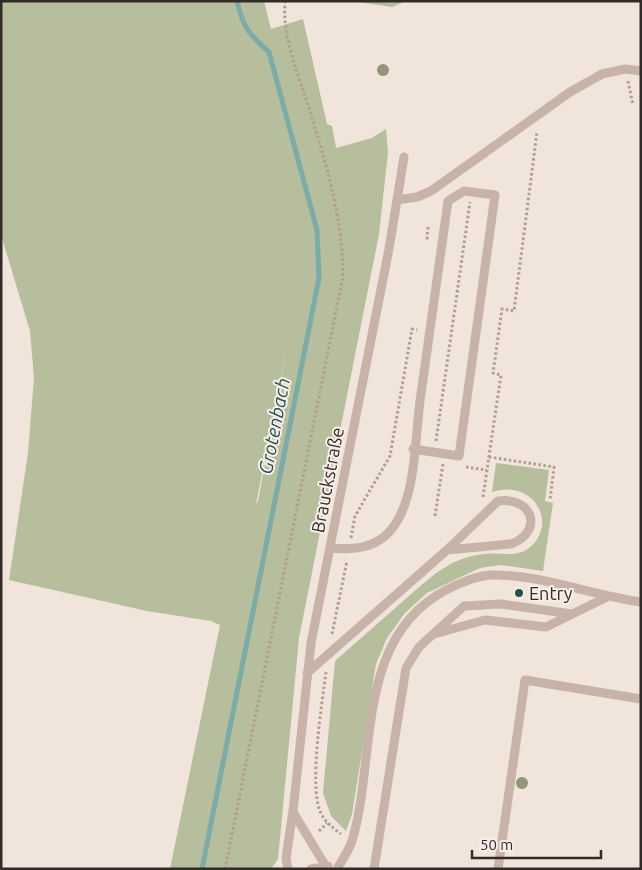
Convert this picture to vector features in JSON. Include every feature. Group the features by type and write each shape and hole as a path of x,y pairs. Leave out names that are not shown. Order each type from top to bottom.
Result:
{"lane":[{"path":"397,200 417,197 430,191 570,92 602,74 625,68 641,71"},
{"name":"Brauckstraße","path":"288,869 286,858 293,811 307,673 404,157"},
{"path":"330,548 349,550 366,548 393,528 408,495 429,332 448,201 464,191 495,196 459,456 414,449"},
{"path":"307,673 447,550 498,501 508,499 518,501 526,507 530,516 530,526 527,534 520,541 511,544 447,550"},
{"path":"311,869 325,865 339,868 352,843 359,811 376,691 382,668 399,633 418,610 438,595 460,583 493,575 576,586 607,597 641,602"},
{"path":"432,635 485,620 546,627 607,597"},
{"path":"374,869 406,668 413,655 464,606 501,604 572,614"},
{"path":"498,869 524,680 641,699"},
{"path":"293,811 300,827 325,865"}],"path":[{"path":"225,869 342,276 343,250 332,187 286,35 286,1"},
{"path":"625,68 633,106"},
{"path":"480,519 501,375 493,373 502,309 514,311 537,132"},
{"path":"435,516 439,453 472,192"},
{"path":"428,227 428,234"},
{"path":"327,823 320,812 315,788 329,654 354,516 390,456 412,329 429,332"},
{"path":"489,457 554,467 550,500"}],"green space":[{"path":"1,1 264,1 271,29 303,19 327,124 332,126 336,148 372,138 386,129 388,153 379,234 299,638 278,859 271,869 170,869 220,625 211,621 147,611 9,580 28,453 34,378 30,331 1,235","holes":["289,336 258,501 256,504"]},
{"path":"352,1 406,1 392,7"},
{"path":"496,463 549,470 545,501 553,503 543,571 501,565 480,568 427,593 405,613 387,638 376,664 352,814 346,831 331,816 323,793 335,661 442,569 457,561 476,555 519,553 529,548 538,538 542,527 542,516 530,497 520,491 507,489 492,492"}],"waterway":[{"name":"Grotenbach","path":"202,869 319,278 317,230 269,52 256,40 244,24 237,1"}],"place":[{"name":"Entry","path":"519,593"}]}
